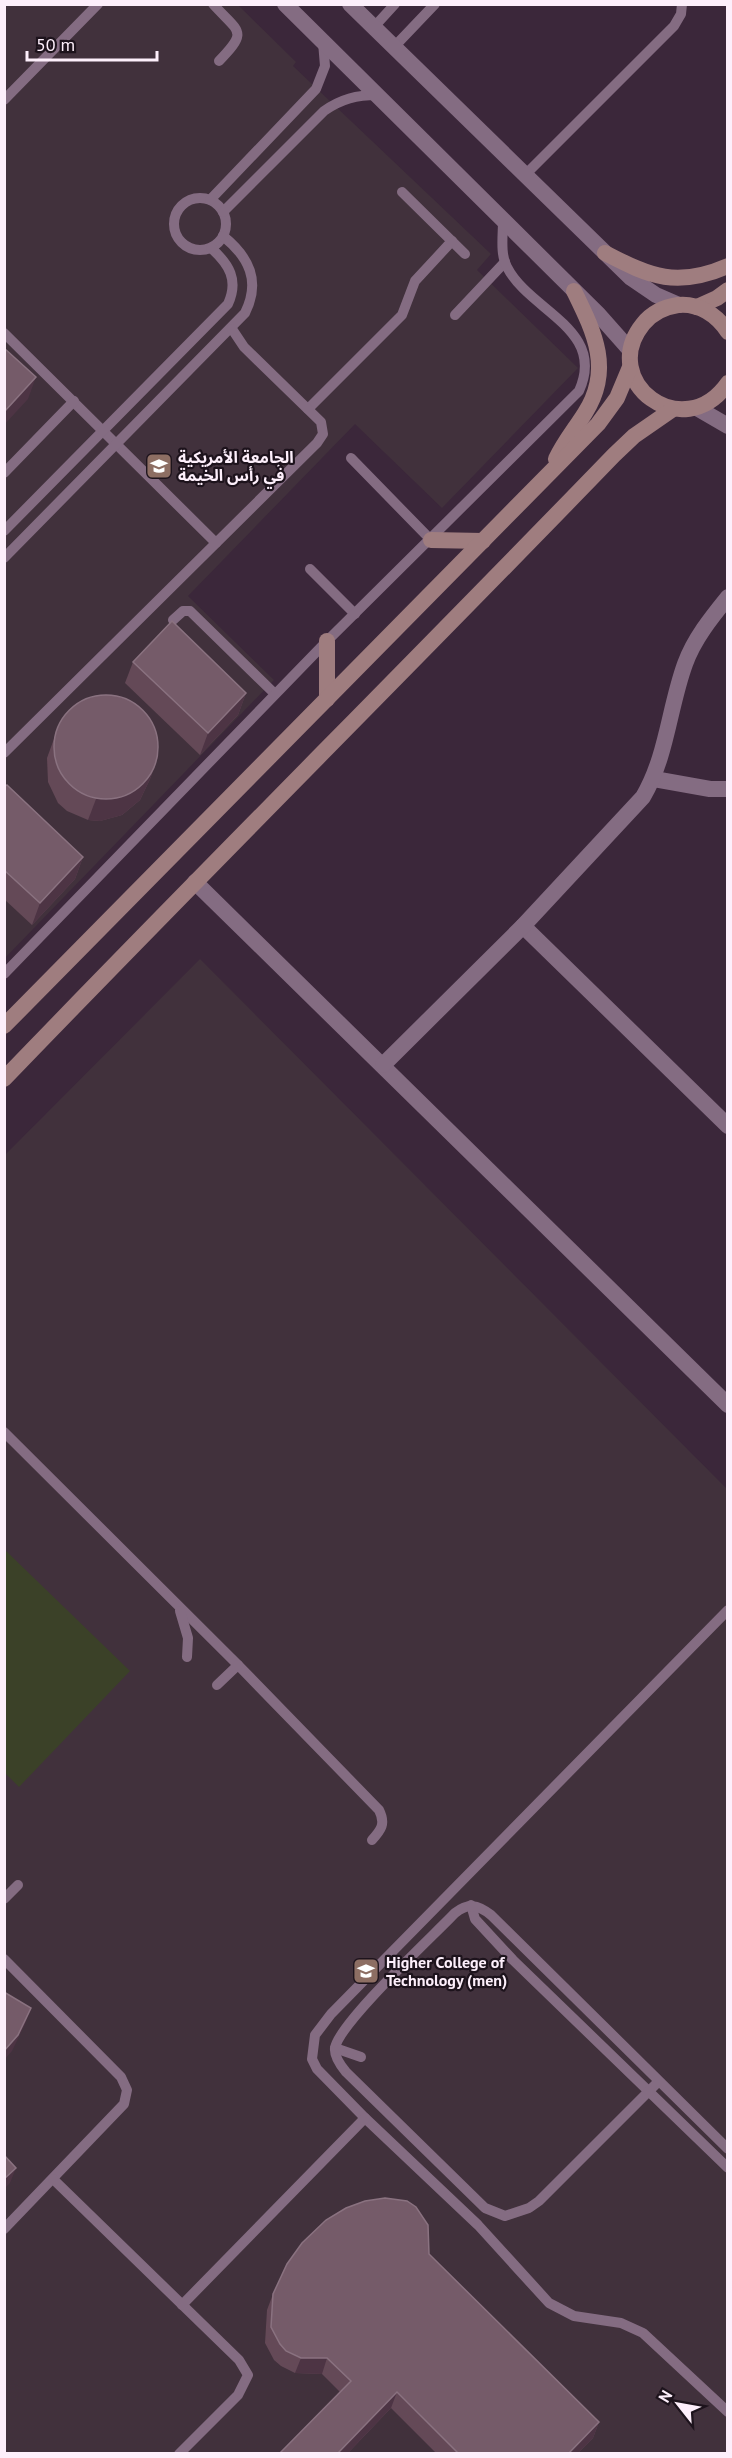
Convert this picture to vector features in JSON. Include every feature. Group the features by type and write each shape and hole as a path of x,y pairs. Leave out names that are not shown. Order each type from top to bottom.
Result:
{"main road":[{"path":"605,254 649,275 667,279 687,278 715,272 728,266"},
{"path":"697,307 728,290"},
{"path":"552,470 566,439 590,404 599,374 596,340 574,291"},
{"path":"4,1026 483,541 608,411 624,386 630,367 630,350 636,333 647,319 662,309 679,305 697,307 710,313 722,323 728,332"},
{"path":"630,367 645,395 658,404 673,409 697,408 710,402 728,383"},
{"path":"4,1078 614,455 634,436 673,409"},
{"path":"431,540 483,541"},
{"path":"327,641 327,699"}],"street":[{"path":"285,4 574,291 630,350"},
{"path":"350,4 605,254 644,288 679,305"},
{"path":"697,408 728,426"},
{"path":"383,1065 523,926 632,811 654,779 686,662 694,644 728,597"},
{"path":"654,779 710,789 728,789"},
{"path":"195,882 728,1405"},
{"path":"523,926 728,1126"}],"lane":[{"path":"4,100 99,4"},
{"path":"213,4 236,29 239,36 237,42 219,61"},
{"path":"374,27 395,4"},
{"path":"394,47 435,4"},
{"path":"525,175 674,26 681,14 682,4"},
{"path":"210,200 316,89 325,66 323,42"},
{"path":"224,212 324,111 344,100 376,95"},
{"path":"402,192 465,254"},
{"path":"196,198 210,200 224,212 226,227 223,236 211,248 197,250 184,245 173,228 175,214 184,203 196,198"},
{"path":"4,974 327,641 572,399 584,381 585,359 577,339 517,280 505,262 504,221"},
{"path":"4,558 232,329 250,303 254,282 252,270 247,260 223,236"},
{"path":"308,409 402,315 415,281 452,242"},
{"path":"4,531 228,304 233,287 231,270 211,248"},
{"path":"455,315 505,262"},
{"path":"4,753 323,434 323,425 244,347 232,329"},
{"path":"4,333 216,543"},
{"path":"4,473 74,401"},
{"path":"351,458 431,540"},
{"path":"310,569 355,614"},
{"path":"173,620 183,611 190,611 275,694"},
{"path":"4,1432 238,1665 379,1810 382,1816 381,1830 372,1840"},
{"path":"177,1605 185,1621 188,1638 187,1657"},
{"path":"728,1610 322,2024 315,2035 312,2059 317,2069 477,2225 549,2303 574,2316 621,2323 643,2333 728,2412"},
{"path":"217,1685 238,1665"},
{"path":"4,1899 18,1885"},
{"path":"471,1905 475,1920 482,1929 728,2168"},
{"path":"659,2081 539,2201 529,2208 505,2216 485,2208 461,2186 346,2072 339,2062 335,2048 348,2022 455,1913 471,1905 491,1915 728,2149"},
{"path":"4,1959 121,2077 127,2090 124,2104 4,2229"},
{"path":"335,2048 361,2056"},
{"path":"182,2304 365,2118"},
{"path":"53,2179 239,2360 248,2375 238,2395 179,2454"}],"shaded area":[{"name":"الجامعة الأمريكية في رأس الخيمة","path":"5,5 238,5 296,62 293,66 491,254 477,270 578,368 442,508 355,424 188,596 274,680 5,958"},
{"name":"Higher College of Technology (men)","path":"200,959 727,1489 727,2453 5,2454 5,1155"}],"green space":[{"path":"4,1549 130,1671 19,1787 5,1773"}],"building":[{"path":"4,348 36,377 4,412"},
{"path":"172,621 246,693 208,733 133,662"},
{"path":"106,695 126,699 143,710 154,727 158,747 154,767 143,784 126,795 106,799 86,795 69,784 58,767 54,747 58,727 69,710 86,699"},
{"path":"7,785 83,857 40,903 4,870 4,787"},
{"path":"4,1992 31,2008 18,2035 4,2051"},
{"path":"4,2155 16,2168 4,2179"},
{"path":"385,2198 407,2201 416,2207 428,2225 429,2254 599,2422 568,2454 459,2454 397,2392 337,2454 279,2454 351,2381 327,2358 301,2358 286,2351 271,2327 273,2294 287,2264 302,2243 326,2220 346,2208 365,2201"}],"place":[{"name":"الجامعة الأمريكية في رأس الخيمة","path":"159,466"},
{"name":"Higher College of Technology (men)","path":"366,1971"}]}
